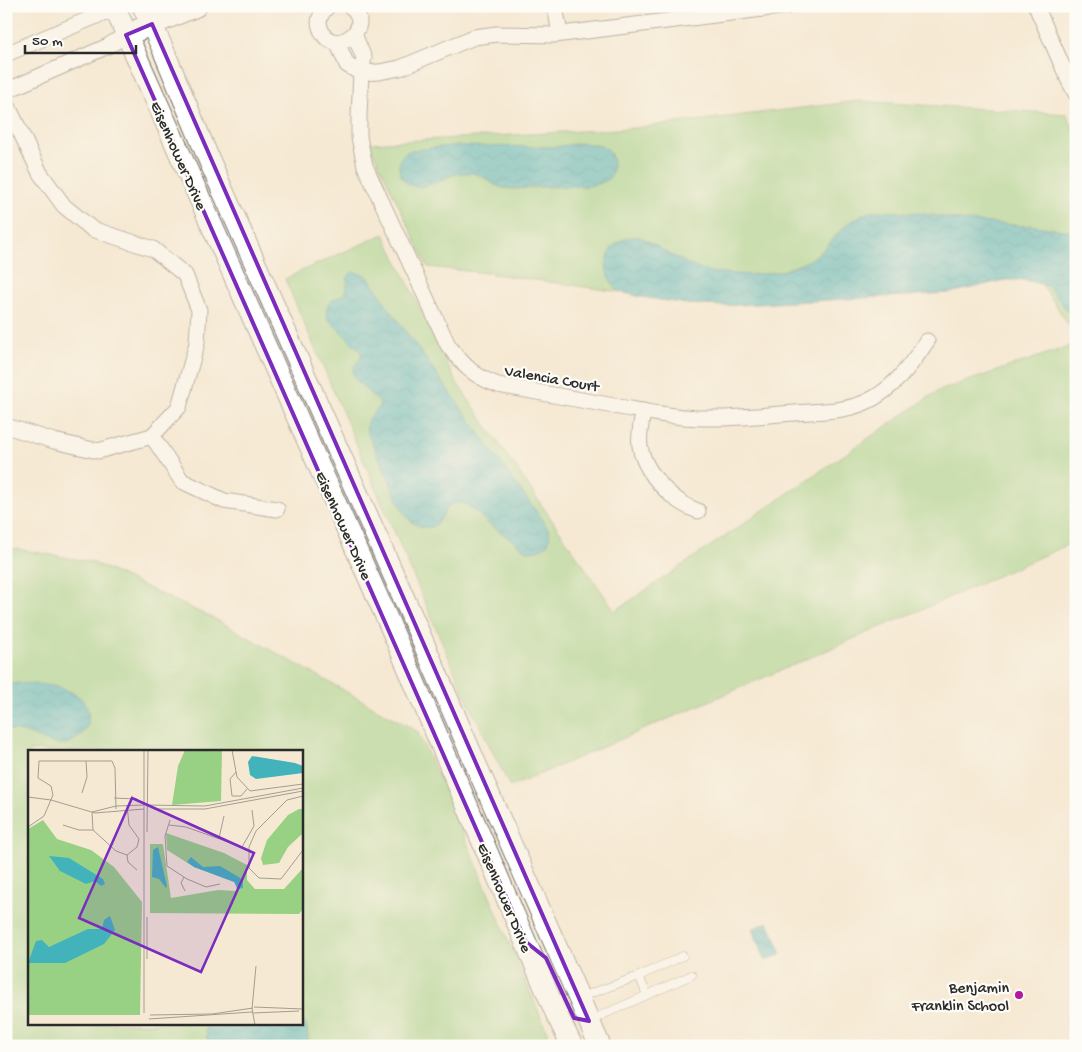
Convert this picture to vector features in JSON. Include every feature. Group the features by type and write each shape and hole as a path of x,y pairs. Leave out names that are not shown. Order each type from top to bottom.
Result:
{"main road":[{"path":"126,34 148,15 196,6"},
{"name":"Eisenhower Drive","path":"119,8 126,34 389,624 556,1013 572,1046"},
{"name":"Eisenhower Drive","path":"148,15 210,162 600,1046"},
{"path":"526,942 546,958 574,1018 589,1021"}],"street":[{"name":"Valencia Court","path":"350,6 358,20 358,26 354,34 364,58 358,116 361,151 366,166 448,345 470,371 484,380 498,385 669,416 704,418 764,416 838,409 866,402 894,383 909,367 927,341"},
{"path":"555,6 560,34"},
{"path":"1036,6 1076,94"},
{"path":"337,42 347,65 361,73 379,72 400,68 474,37 497,34 560,34 778,7"},
{"path":"6,54 119,8"},
{"path":"324,8 319,23 320,29 328,39 337,42 346,40 354,34"},
{"path":"6,91 108,46 126,34"},
{"path":"6,102 40,172 64,206 92,229 153,249 185,274 199,310 197,343 179,407 152,436 98,451 54,441 6,426"},
{"path":"643,411 640,445 643,460 668,492 682,503 698,511"},
{"path":"152,436 182,481 224,501 277,509"}],"lane":[{"path":"578,998 639,976 684,956"},
{"path":"589,1021 692,975"},
{"path":"639,976 647,995"}],"highlighted area":[{"path":"152,24 589,1021 574,1018 546,958 526,942 126,35"}],"green space":[{"path":"859,101 1067,114 1076,135 1076,336 1035,274 910,296 684,301 486,273 428,267 369,143 635,128"},
{"path":"384,234 455,380 615,611 938,391 1076,344 1076,541 510,787 468,702 285,279"},
{"path":"6,547 92,562 219,621 417,731 443,786 553,1046 6,1046"}],"water":[{"path":"581,143 599,145 609,150 613,167 611,176 606,181 589,186 508,189 496,186 479,175 466,173 416,187 409,185 404,180 399,168 399,162 402,157 406,152 413,150 451,146 555,147"},
{"path":"877,211 919,213 966,221 1030,225 1076,232 1076,316 1070,314 1048,286 1025,280 1005,280 950,293 723,306 687,304 621,292 615,288 608,276 606,266 610,251 624,239 634,236 654,244 692,266 710,272 748,275 785,270 806,262 822,251 848,223 863,214"},
{"path":"354,272 369,278 548,528 549,539 546,546 538,550 527,551 489,524 469,506 462,503 449,506 440,521 431,527 415,524 405,514 367,432 368,420 380,404 354,375 353,368 361,358 361,352 328,319 326,313 331,301 344,293 347,286 347,278"},
{"path":"6,683 31,683 72,692 82,699 88,710 88,723 85,730 73,741 66,744 58,744 22,732 6,730"},
{"path":"768,922 782,954 766,961 752,929"},
{"path":"302,1019 307,1028 309,1046 208,1046 205,1024 302,1024"}],"place":[{"name":"Benjamin Franklin School","path":"1019,995"}]}
